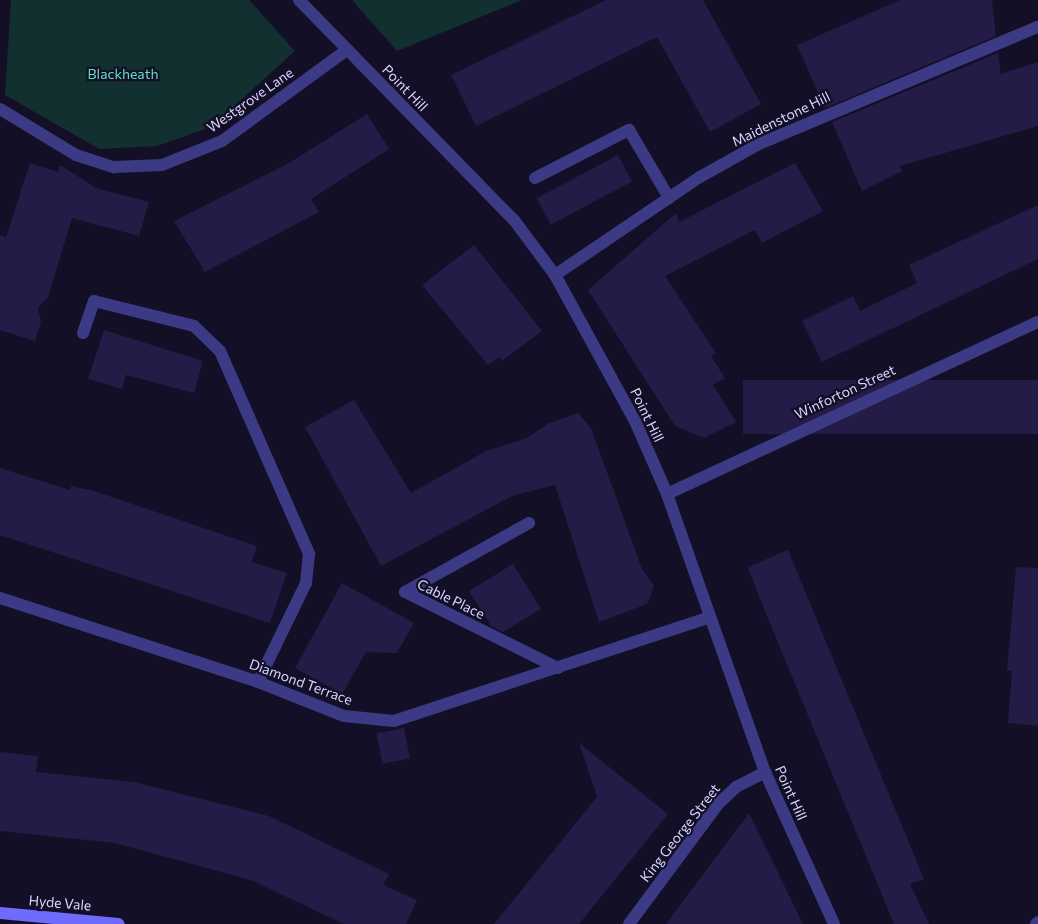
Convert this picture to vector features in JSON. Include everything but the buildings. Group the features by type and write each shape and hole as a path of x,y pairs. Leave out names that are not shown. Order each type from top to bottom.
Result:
{"main road":[{"name":"Hyde Vale","path":"0,913 118,924"}],"street":[{"name":"Point Hill","path":"299,0 514,220 555,275 635,421 667,494 708,618 765,772 834,924"},
{"name":"Maidenstone Hill","path":"555,275 669,198 759,144 1038,27"},
{"name":"Westgrove Lane","path":"0,109 84,157 114,167 162,165 222,141 347,50"},
{"path":"536,178 629,130 669,198"},
{"path":"82,333 94,301 194,326 220,351 309,554 306,583 258,682"},
{"name":"Winforton Street","path":"667,494 974,348 1038,322"},
{"name":"Cable Place","path":"529,523 405,592 558,668"},
{"name":"Diamond Terrace","path":"0,598 258,682 344,716 394,721 708,618"},
{"name":"King George Street","path":"629,924 718,804 736,787 765,772"}],"green space":[{"name":"Blackheath","path":"11,0 249,0 295,51 211,127 157,146 99,149 5,95"},
{"path":"352,0 522,0 397,51"}]}
